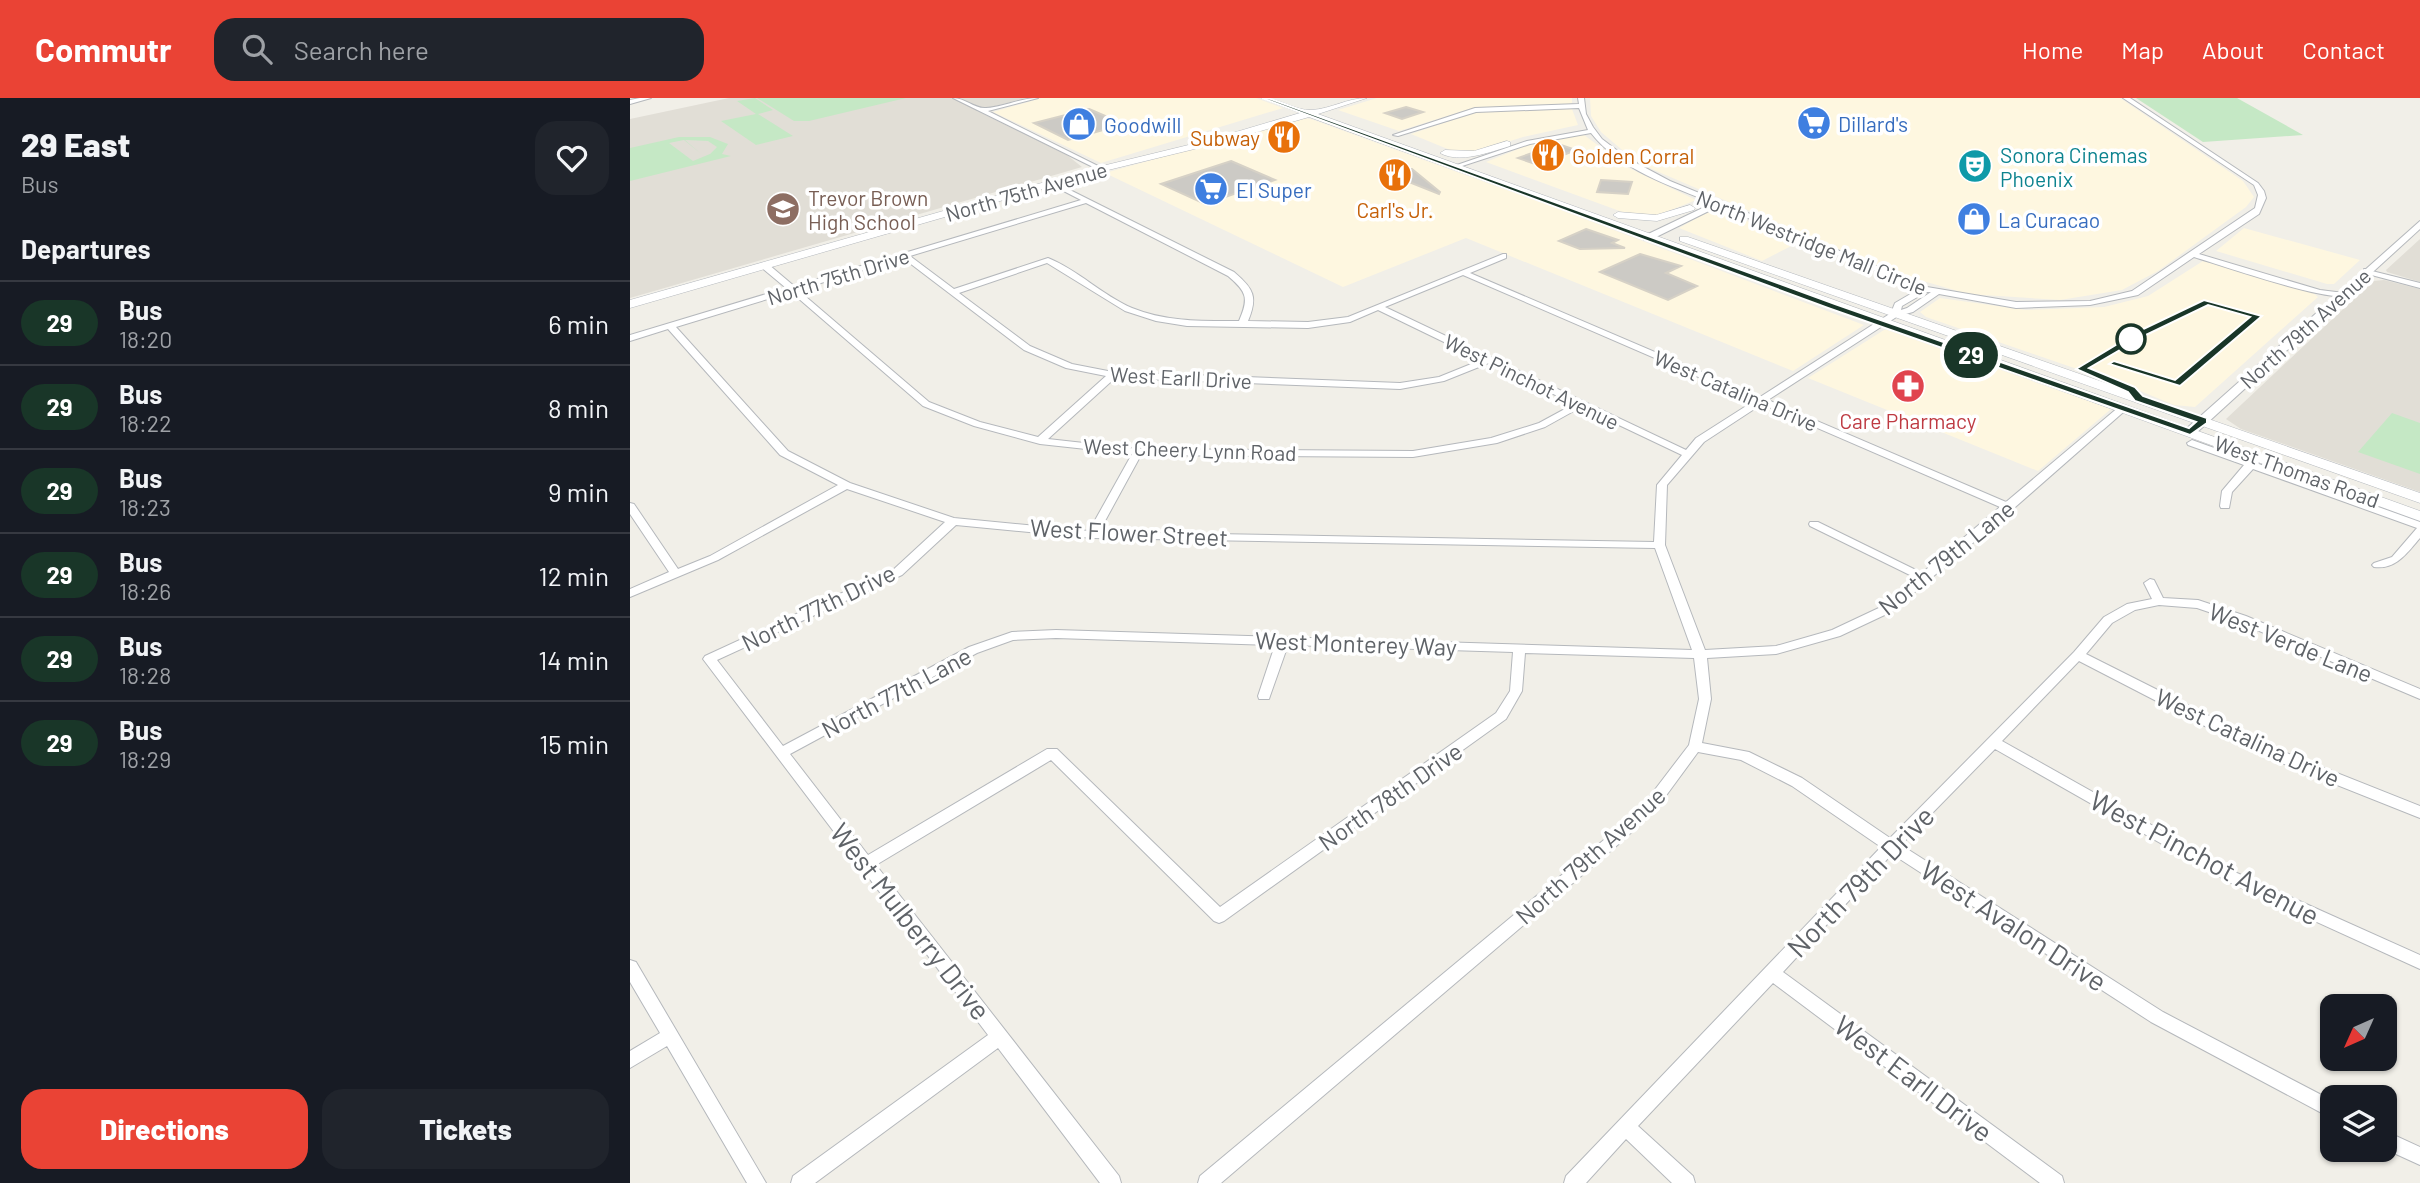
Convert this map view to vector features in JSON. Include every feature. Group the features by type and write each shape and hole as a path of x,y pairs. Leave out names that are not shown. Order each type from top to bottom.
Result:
{"main road":[{"name":"West Thomas Road","path":"1266,98 1297,109 1310,109"},
{"name":"West Thomas Road","path":"1292,98 1310,109 1454,167 1895,314 2420,498"},
{"name":"North 75th Avenue","path":"630,304 1101,169 1180,150 1310,109 1336,98"},
{"name":"North 75th Avenue","path":"1310,109 1323,110 1363,98"},
{"name":"North 75th Avenue","path":"1139,159 1174,145 1297,109"},
{"name":"West Thomas Road","path":"1323,110 1618,215 1649,233 1880,323 2123,408 2191,437 2420,516"},
{"path":"1445,153 1475,154 1507,144"},
{"path":"1618,215 1657,218 1690,208"},
{"path":"1998,365 2014,363 2115,390"}],"street":[{"path":"630,102 648,98"},
{"path":"956,98 1101,169"},
{"path":"983,111 1035,98"},
{"path":"1581,98 1581,106 1590,130"},
{"name":"North Westridge Mall Circle","path":"1590,130 1634,165 1717,204 1925,289 2017,305 2090,303 2114,300 2143,289 2256,212 2262,202 2262,192 2256,184 2126,98"},
{"path":"1395,135 1475,110 1581,106"},
{"path":"1470,162 1507,144 1539,135 1590,130"},
{"path":"1454,167 1538,140 1590,130"},
{"path":"1052,183 1231,274 1249,292 1252,302 1243,323"},
{"path":"1649,233 1708,200"},
{"name":"North 75th Drive","path":"630,338 1086,201"},
{"path":"1649,233 1717,204"},
{"name":"North 79th Avenue","path":"2191,437 2203,421 2420,224"},
{"path":"2198,252 2319,292 2341,295"},
{"name":"West Earll Drive","path":"905,256 1037,354 1069,366 1113,375 1399,386 1441,380 1488,360"},
{"path":"953,292 1048,260 1128,309 1186,323 1308,325 1350,319 1503,256"},
{"name":"West Cheery Lynn Road","path":"765,266 926,404 976,424 1040,441 1138,452 1413,454 1493,440 1542,425 1580,404"},
{"path":"2367,271 2420,286"},
{"name":"West Catalina Drive","path":"1464,273 2008,507"},
{"path":"1895,314 1898,305 1925,289"},
{"path":"1895,314 1910,310 1937,292"},
{"name":"West Pinchot Avenue","path":"1378,307 1687,454"},
{"name":"North 79th Avenue","path":"1208,1183 1616,838 1652,804 1695,746 1705,699 1700,654 1659,545 1662,485 1700,440 1895,314"},
{"name":"West Flower Street","path":"670,326 785,453 846,485 953,521 1092,535 1659,545"},
{"path":"1040,441 1113,375"},
{"name":"North 79th Lane","path":"1700,654 1776,650 1836,633 1888,609 2123,408"},
{"name":"West Thomas Road","path":"2191,437 2251,464 2420,526"},
{"path":"1092,535 1138,452"},
{"path":"2225,506 2227,491 2251,464"},
{"path":"630,593 714,558 846,485"},
{"path":"630,506 676,574"},
{"name":"North 77th Drive","path":"709,659 898,572 953,521"},
{"path":"1814,524 1924,578"},
{"path":"2378,565 2396,559 2420,531"},
{"path":"2150,583 2159,601"},
{"name":"North 79th Drive","path":"1573,1183 1891,846 2078,655 2108,620 2131,607 2159,601"},
{"name":"West Verde Lane","path":"2159,601 2198,604 2242,619 2420,694"},
{"name":"West Monterey Way","path":"1012,636 1056,634 1700,654"},
{"name":"North 77th Lane","path":"781,752 972,650 1012,636"},
{"path":"1264,696 1283,641"},
{"name":"North 78th Drive","path":"866,863 1052,753 1219,916 1501,716 1516,691 1519,649"},
{"name":"West Catalina Drive","path":"2078,655 2264,750 2420,812"},
{"name":"West Mulberry Drive","path":"709,659 1112,1183"},
{"name":"West Pinchot Avenue","path":"1994,742 2232,877 2420,962"},
{"name":"West Avalon Drive","path":"1695,746 1744,756 1797,782 1891,846 2157,1017 2320,1104"},
{"path":"630,967 668,1037 757,1183"},
{"name":"West Earll Drive","path":"1772,973 2055,1183"},
{"path":"800,1183 1000,1036"},
{"path":"630,1060 668,1037"},
{"path":"1627,1128 1686,1183"},
{"path":"2397,1145 2420,1156"}],"shaded area":[{"name":"Trevor Brown High School","path":"729,98 1025,98 977,111 1067,155 1082,167 630,298 630,119"},
{"path":"1042,98 1256,98 1283,108 1101,163 993,112"},
{"path":"1377,98 1572,98 1572,103 1473,108 1399,131 1338,110"},
{"path":"1590,98 2120,98 2243,181 2254,197 2246,207 2158,271 2122,290 2060,300 1968,294 1892,272 1634,160 1601,132 1591,116"},
{"path":"1572,109 1578,125 1523,137 1479,151 1455,152 1411,134 1476,112"},
{"path":"1303,118 1545,204 1864,325 1793,371 1466,238 1343,287 1105,173"},
{"path":"1584,135 1629,168 1696,200 1656,216 1625,213 1486,162 1535,142"},
{"path":"1713,209 1722,210 1797,243 1762,261 1679,228"},
{"path":"2244,228 2360,260 2334,284 2327,284 2216,251"},
{"path":"2420,239 2420,282 2387,272 2386,270"},
{"path":"2203,261 2312,292 2318,297 2195,407 2174,405 1926,317 1920,312 1940,298 2026,310 2104,307 2148,296"},
{"path":"2384,280 2420,289 2420,492 2241,429 2226,419 2373,281"},
{"path":"1884,330 2111,409 2038,471 1808,378"}],"green space":[{"path":"755,98 773,110 758,114 793,136 756,145 721,121 756,114 737,101"},
{"path":"757,98 906,98 809,121 794,121"},
{"path":"2136,98 2237,98 2303,135 2203,142"},
{"path":"679,137 710,137 728,144 722,154 731,156 630,181 630,148","holes":["684,140 700,153 685,140 708,141 717,147 710,154 693,161 669,143"]},
{"path":"2392,413 2420,423 2420,474 2358,452"}],"building":[{"path":"1406,107 1423,112 1402,119 1385,113"},
{"name":"Goodwill","path":"1089,109 1124,124 1068,140 1034,123"},
{"name":"Golden Corral","path":"1558,144 1576,150 1538,165 1518,158"},
{"name":"El Super","path":"1231,161 1275,180 1205,204 1161,184"},
{"path":"1412,169 1440,192 1439,194 1379,170"},
{"path":"1601,180 1632,182 1628,194 1597,192"},
{"path":"1586,229 1618,240 1612,243 1625,248 1580,249 1559,241"},
{"path":"1640,254 1681,266 1666,273 1697,286 1668,300 1600,272"}],"bus line":[{"name":"29","path":"1265,98 1832,306 2190,432 2203,421 2139,398 2132,389 2081,369 2095,357 2207,302 2223,304 2257,316 2183,382 2170,384 2114,364"}],"place":[{"name":"Dillard's","path":"1814,123"},
{"name":"Goodwill","path":"1079,124"},
{"name":"Subway","path":"1284,137"},
{"name":"Golden Corral","path":"1548,155"},
{"name":"Sonora Cinemas Phoenix","path":"1975,166"},
{"name":"Carl's Jr.","path":"1395,175"},
{"name":"El Super","path":"1211,189"},
{"name":"Trevor Brown High School","path":"783,209"},
{"name":"La Curacao","path":"1974,219"},
{"name":"Care Pharmacy","path":"1908,386"}]}
